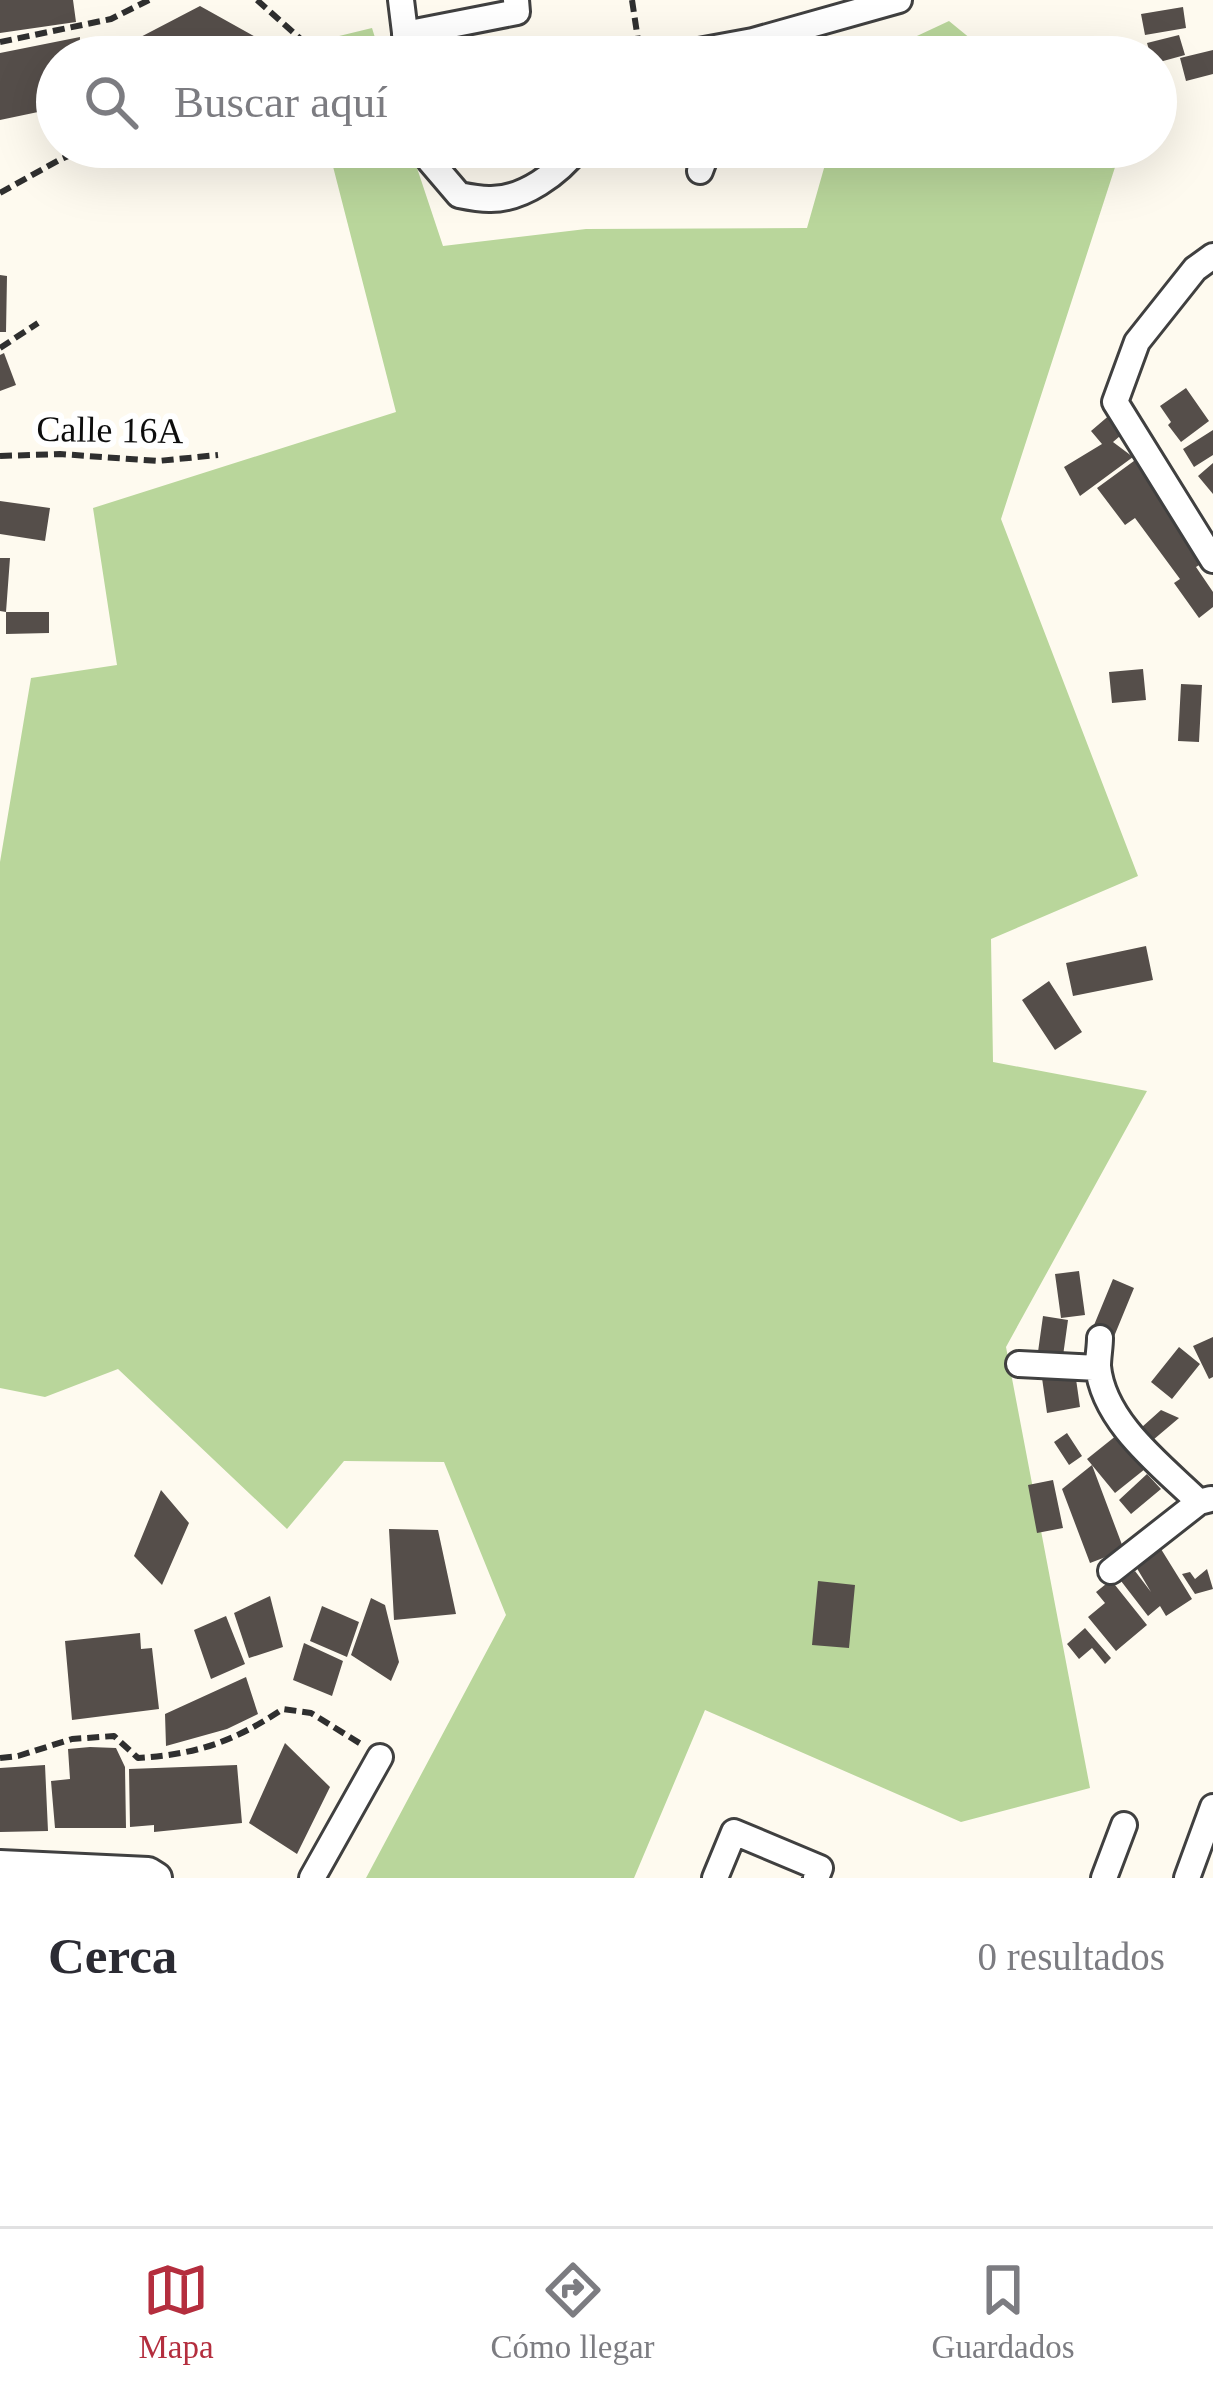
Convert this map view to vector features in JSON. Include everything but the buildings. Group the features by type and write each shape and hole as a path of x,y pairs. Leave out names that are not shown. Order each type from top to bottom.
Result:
{"street":[{"path":"401,0 406,36"},
{"path":"768,36 899,0"},
{"path":"432,36 517,6"},
{"path":"789,36 808,25"},
{"path":"436,168 459,195 492,200 526,191 559,168"},
{"path":"1213,256 1195,269 1137,342 1115,401 1213,560"},
{"path":"1100,1337 1098,1368 1114,1412 1206,1501 1111,1571"},
{"path":"1019,1364 1098,1368"},
{"path":"311,1878 380,1757"},
{"path":"1187,1878 1213,1807"},
{"path":"1104,1878 1124,1825"},
{"path":"715,1878 734,1832 818,1873"},
{"path":"0,1865 148,1876"}],"path":[{"path":"0,42 111,19 149,0"},
{"path":"257,0 297,36"},
{"path":"632,0 637,36"},
{"path":"0,194 45,168"},
{"path":"0,348 38,323"},
{"name":"Calle 16A","path":"0,455 158,461 218,455"},
{"path":"0,1758 72,1739 114,1736 138,1758 198,1751 252,1730 283,1709 311,1713 380,1757"}],"green space":[{"path":"949,21 967,36 917,36"},
{"path":"372,28 374,36 339,36"},
{"path":"333,168 417,168 443,246 586,229 807,228 824,168 1115,168 1001,519 1138,876 991,939 993,1062 1147,1091 1006,1347 1090,1788 961,1822 705,1710 634,1878 366,1878 506,1615 444,1462 344,1461 287,1529 118,1369 45,1397 0,1388 0,862 31,678 117,665 93,508 396,412"}]}
